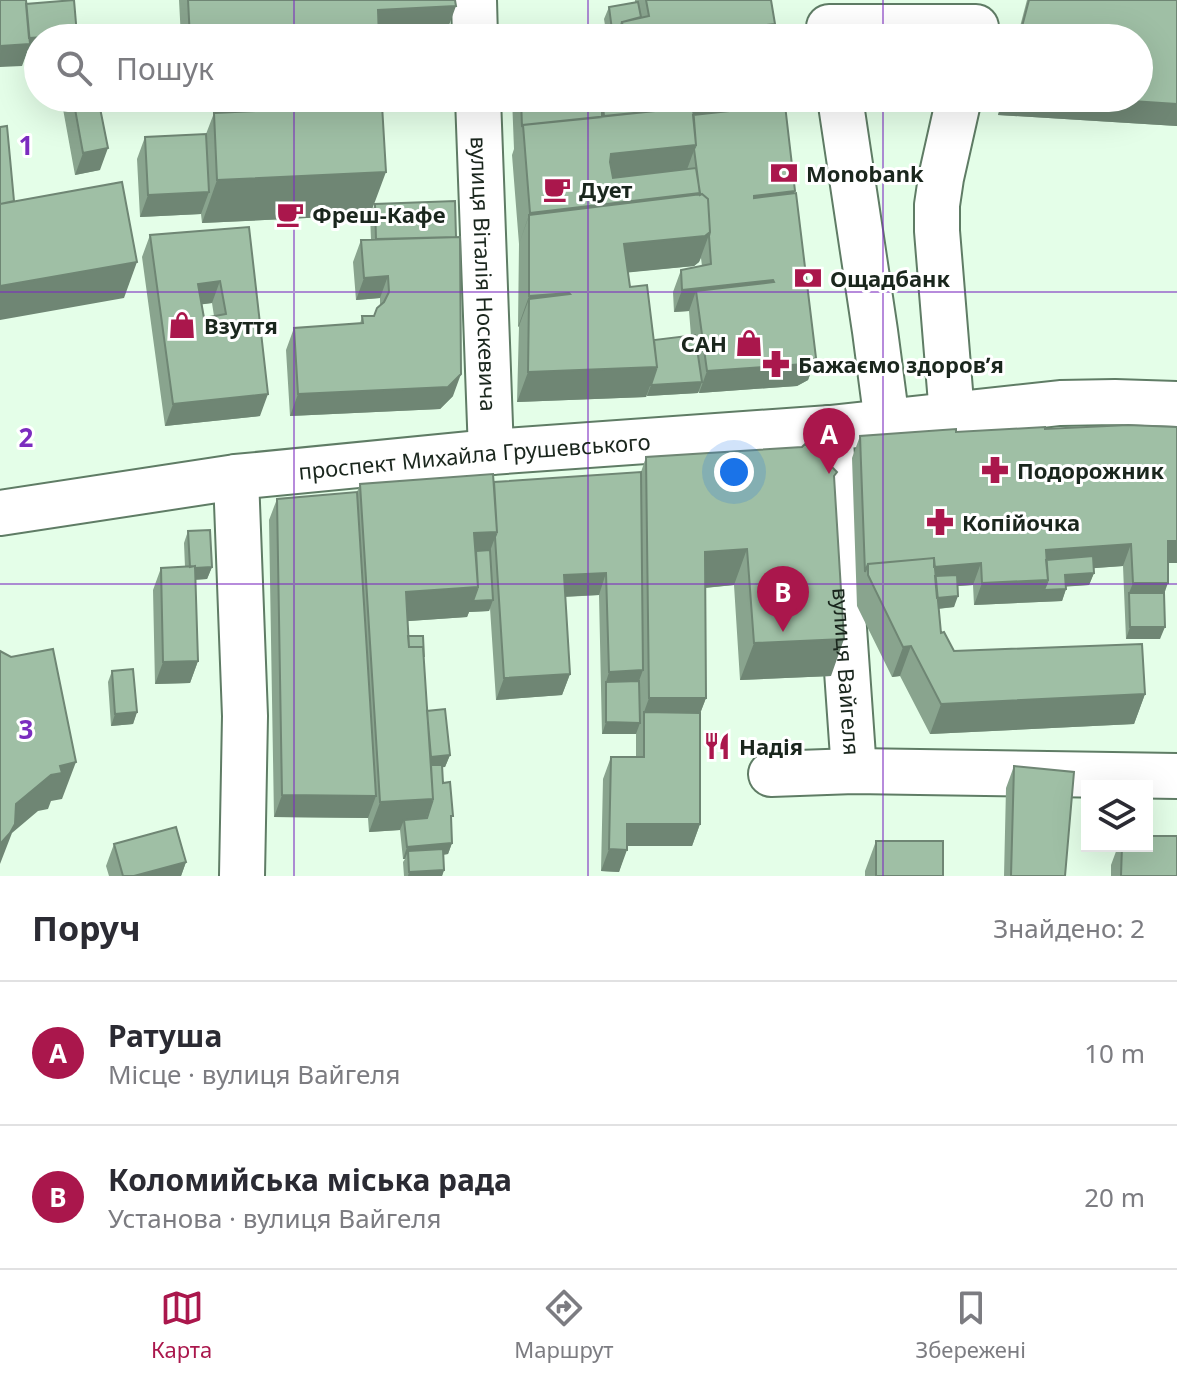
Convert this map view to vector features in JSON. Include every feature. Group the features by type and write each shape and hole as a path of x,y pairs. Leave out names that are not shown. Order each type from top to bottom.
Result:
{"street":[{"path":"474,0 475,24"},
{"path":"828,22 977,22"},
{"name":"вулиця Віталія Носкевича","path":"479,112 491,452"},
{"path":"842,112 887,422"},
{"path":"952,415 937,205 956,112"},
{"name":"проспект Михайла Грушевського","path":"0,513 236,477 491,452 830,428 1060,403 1177,404"},
{"name":"вулиця Вайгеля","path":"830,428 854,771"},
{"path":"236,477 245,716 242,876"},
{"path":"771,774 854,771 1177,776"}],"building":[{"path":"0,0 26,0 28,24 24,24 24,44 0,46"},
{"path":"74,0 76,24 28,24 26,4"},
{"path":"188,0 455,0 456,6 378,10 378,24 189,24"},
{"path":"646,0 771,0 775,24 622,24 649,16"},
{"path":"1029,0 1177,0 1177,104 1153,102 1153,24 1023,24"},
{"path":"638,2 641,17 611,24 609,7"},
{"path":"76,112 101,112 108,148 83,153"},
{"path":"382,112 386,172 217,180 214,113"},
{"path":"521,112 602,112 602,117 522,127"},
{"path":"604,112 644,112 604,116"},
{"path":"646,112 693,112 696,145 611,154 610,162 613,178 696,168 700,193 530,213 523,125"},
{"path":"786,112 795,191 754,198 796,193 816,358 805,364 707,371 696,291 774,282 682,290 681,270 711,264 708,199 700,195 693,115"},
{"path":"7,126 14,201 0,204 0,127"},
{"path":"206,134 209,192 148,195 145,137"},
{"path":"122,182 137,262 0,286 0,204"},
{"path":"702,194 708,199 710,232 705,236 624,244 630,287 647,285 657,367 528,372 529,299 570,294 529,296 529,215"},
{"path":"455,201 456,237 376,239 375,204"},
{"path":"249,227 268,394 173,404 150,235","holes":["220,281 226,314 204,318 198,284"]},
{"path":"460,237 461,374 448,387 298,394 294,328 363,323 362,316 374,316 389,292 388,276 364,278 361,240"},
{"path":"695,335 702,382 651,385 657,367 654,340"},
{"path":"1128,425 1177,427 1177,541 1168,541 1168,583 1133,583 1131,544 1046,550 1048,580 982,583 981,563 934,567 934,558 868,564 865,572 860,436 956,429 956,432"},
{"path":"805,444 813,451 817,446 833,461 830,465 837,472 834,476 844,639 754,643 747,549 705,552 706,698 649,698 646,457 802,447"},
{"path":"641,472 643,670 609,672 606,573 564,575 570,674 504,678 494,482"},
{"path":"493,474 497,532 474,533 478,587 406,592 409,647 423,647 433,799 380,802 360,484"},
{"path":"357,492 376,796 282,795 277,499"},
{"path":"210,530 212,567 190,567 188,531"},
{"path":"490,550 493,600 473,601 478,587 476,551"},
{"path":"1093,556 1094,573 1065,575 1066,589 1044,590 1048,580 1046,560"},
{"path":"934,558 941,633 944,632 954,651 1142,644 1145,694 941,704 911,646 903,647 868,575 868,564"},
{"path":"195,566 198,661 163,662 161,568"},
{"path":"957,575 958,596 937,598 935,576"},
{"path":"1129,593 1164,593 1165,627 1130,627"},
{"path":"408,636 423,636 424,657 423,647 409,647"},
{"path":"53,649 76,762 60,766 62,773 51,775 16,804 15,824 0,844 0,651 11,657"},
{"path":"133,669 137,712 115,714 112,671"},
{"path":"639,681 640,723 606,722 606,682"},
{"path":"445,709 450,755 431,757 427,711"},
{"path":"644,712 700,713 700,824 627,824 627,850 609,849 611,757 644,757"},
{"path":"431,765 442,765 443,783 450,782 452,843 407,847 404,820 427,818 433,799"},
{"path":"1014,766 1074,772 1065,876 1011,876"},
{"path":"176,827 186,862 123,876 114,844"},
{"path":"1153,836 1177,836 1177,876 1121,876 1122,852 1153,852"},
{"path":"876,841 943,841 943,876 876,876"},
{"path":"443,849 444,870 409,872 408,851"}],"place":[{"name":"Monobank","path":"784,173"},
{"name":"Дует","path":"557,189"},
{"name":"Фреш-Кафе","path":"290,214"},
{"name":"Ощадбанк","path":"808,278"},
{"name":"Взуття","path":"182,325"},
{"name":"САН","path":"749,343"},
{"name":"Бажаємо здоровʼя","path":"776,364"},
{"name":"Подорожник","path":"995,470"},
{"name":"Ратуша","path":"829,474"},
{"name":"Копійочка","path":"940,522"},
{"name":"Коломийська міська рада","path":"783,632"},
{"name":"Надія","path":"717,746"}]}
